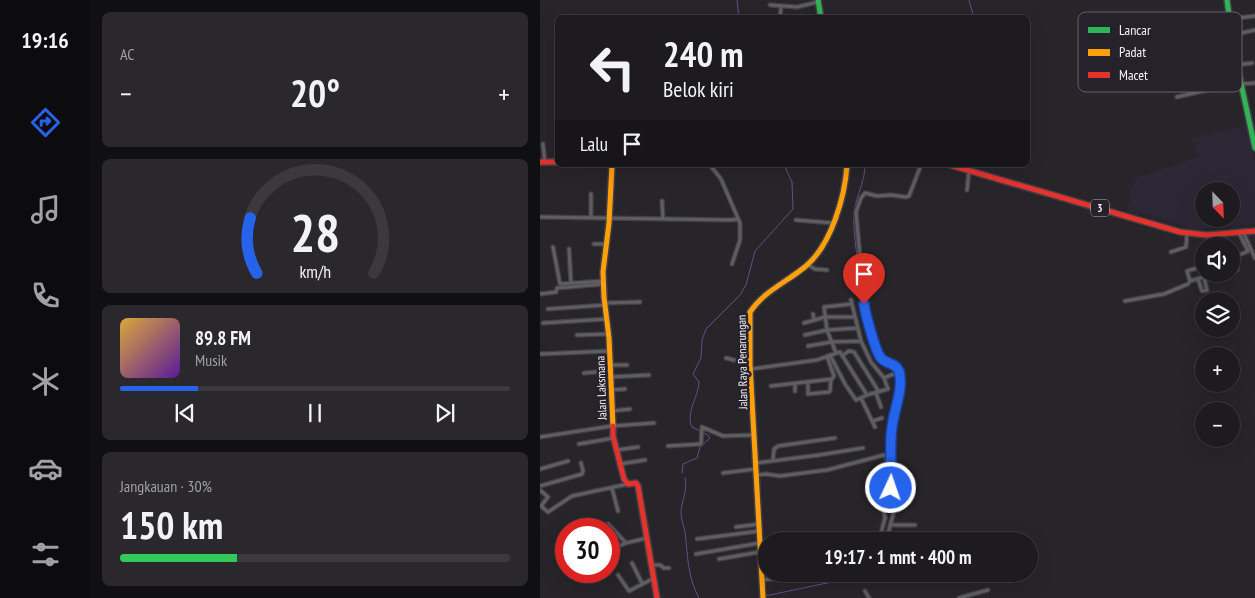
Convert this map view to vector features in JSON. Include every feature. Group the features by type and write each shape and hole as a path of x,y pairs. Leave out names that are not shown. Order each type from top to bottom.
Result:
{"main road":[{"path":"819,1 821,15"},
{"path":"1242,83 1255,146"},
{"path":"542,162 555,162"},
{"name":"Jalan Laksmana","path":"612,167 604,283 610,351 612,426 624,478 628,484 636,483 637,485 657,598"},
{"name":"Jalan Raya Penarungan","path":"760,531 750,366 749,327 751,309 766,295 808,264 820,252 833,223 845,186 847,167"},
{"name":"3","path":"958,167 1187,234 1207,235 1254,231"},
{"name":"Jalan Raya Penarungan","path":"762,582 763,598"}],"street":[{"path":"770,5 797,7 819,1"},
{"path":"780,15 781,7"},
{"path":"1242,18 1255,16"},
{"path":"1242,32 1255,30"},
{"path":"1242,64 1252,63"},
{"path":"1242,83 1255,83"},
{"path":"1176,97 1200,92"},
{"path":"542,162 544,144"},
{"path":"712,167 721,179 741,228 740,240 732,264"},
{"path":"889,504 892,429 896,403 901,388 898,368 883,361 879,356 865,312 856,212 860,198 865,193 877,196 908,197 920,167"},
{"path":"967,190 969,170"},
{"path":"591,194 591,217"},
{"path":"662,201 663,218"},
{"path":"540,217 738,219"},
{"path":"796,220 833,223"},
{"path":"1240,256 1248,252 1241,232"},
{"path":"1241,232 1255,258"},
{"path":"1171,252 1186,247 1187,234"},
{"path":"594,244 607,244"},
{"path":"553,247 560,284 604,283"},
{"path":"569,249 571,283"},
{"path":"808,264 815,269 827,270"},
{"path":"1190,281 1187,271 1195,269"},
{"path":"1125,301 1167,293 1195,279"},
{"path":"540,294 556,292 556,288 604,283"},
{"path":"548,308 640,302"},
{"path":"828,356 855,400 888,389 884,378 871,362 861,341 852,302 824,306 827,330 836,353"},
{"path":"813,314 814,320"},
{"path":"804,323 825,317 855,317"},
{"path":"543,323 607,319"},
{"path":"805,335 827,330 858,328"},
{"path":"577,335 609,334"},
{"path":"808,346 831,342 861,341"},
{"path":"540,354 610,351"},
{"path":"843,355 849,351 854,352 878,393 881,407"},
{"path":"726,358 763,368 817,360 840,352 867,395"},
{"path":"808,383 808,394 829,392 831,380 834,376 828,356"},
{"path":"610,371 627,365"},
{"path":"584,373 610,371 648,376"},
{"path":"884,378 894,374"},
{"path":"771,386 831,380"},
{"path":"795,384 795,391"},
{"path":"611,390 625,389"},
{"path":"861,398 875,427"},
{"path":"612,411 630,410"},
{"path":"873,421 882,418"},
{"path":"540,438 612,426 654,423"},
{"path":"668,446 701,444 702,427 723,436 755,435"},
{"path":"579,444 614,438"},
{"path":"774,460 774,450 778,446 835,438"},
{"path":"616,450 638,447"},
{"path":"723,473 756,469 774,460 863,448"},
{"path":"756,469 766,474 780,476 827,470 883,455 887,458 882,500 885,518 881,532"},
{"path":"620,464 645,460"},
{"path":"540,469 568,461"},
{"path":"581,463 582,473 540,488 548,496 541,506 548,512 572,496 628,484"},
{"path":"885,477 891,478"},
{"path":"612,488 618,511"},
{"path":"890,532 893,515"},
{"path":"736,527 759,524"},
{"path":"891,525 915,525"},
{"path":"697,539 760,531"},
{"path":"620,537 626,543"},
{"path":"620,545 647,538"},
{"path":"696,554 758,543"},
{"path":"719,559 758,552"},
{"path":"632,562 642,583"},
{"path":"652,565 669,568"},
{"path":"620,577 628,591 654,577"},
{"path":"959,598 988,590"},
{"path":"865,591 868,598"}],"shaded area":[{"path":"1246,125 1255,163 1255,224 1240,226 1240,182 1195,182 1195,228 1216,228 1196,230 1139,212 1138,215 1128,212 1129,193 1136,178 1199,157 1191,138"}],"waterway":[{"path":"737,0 739,15"},
{"path":"969,0 973,15"},
{"path":"700,431 692,427 690,416 699,382 693,374 701,358 702,340 706,329 740,295 746,285 755,251 793,209 792,182 785,167"},
{"path":"860,278 855,241 854,212 865,167"},
{"path":"862,295 863,306"},
{"path":"873,341 878,356"},
{"path":"888,458 890,422 898,384 898,376 893,367"},
{"path":"682,473 683,464 697,458 700,447 710,438 702,432"},
{"path":"886,478 888,462"},
{"path":"685,478 686,487 681,516 690,574 699,598"},
{"path":"883,532 887,517 885,511"},
{"path":"765,596 832,582"}],"traffic: fast":[{"path":"818,0 820,15"},
{"path":"1227,0 1229,12"},
{"path":"1242,88 1255,148"}],"traffic: slow":[{"path":"612,167 609,223 603,272 609,338 613,426"},
{"path":"763,598 750,364 750,312 769,292 806,266 823,246 840,205 847,167"}],"traffic: jam":[{"path":"540,162 555,162"},
{"path":"957,167 1180,232 1207,235 1255,231"},
{"path":"613,426 613,436 624,479 628,484 636,483 638,486 657,598"}],"route":[{"path":"864,304 877,353 883,361 894,365 899,370 901,388 896,403 892,429 891,488"}]}
